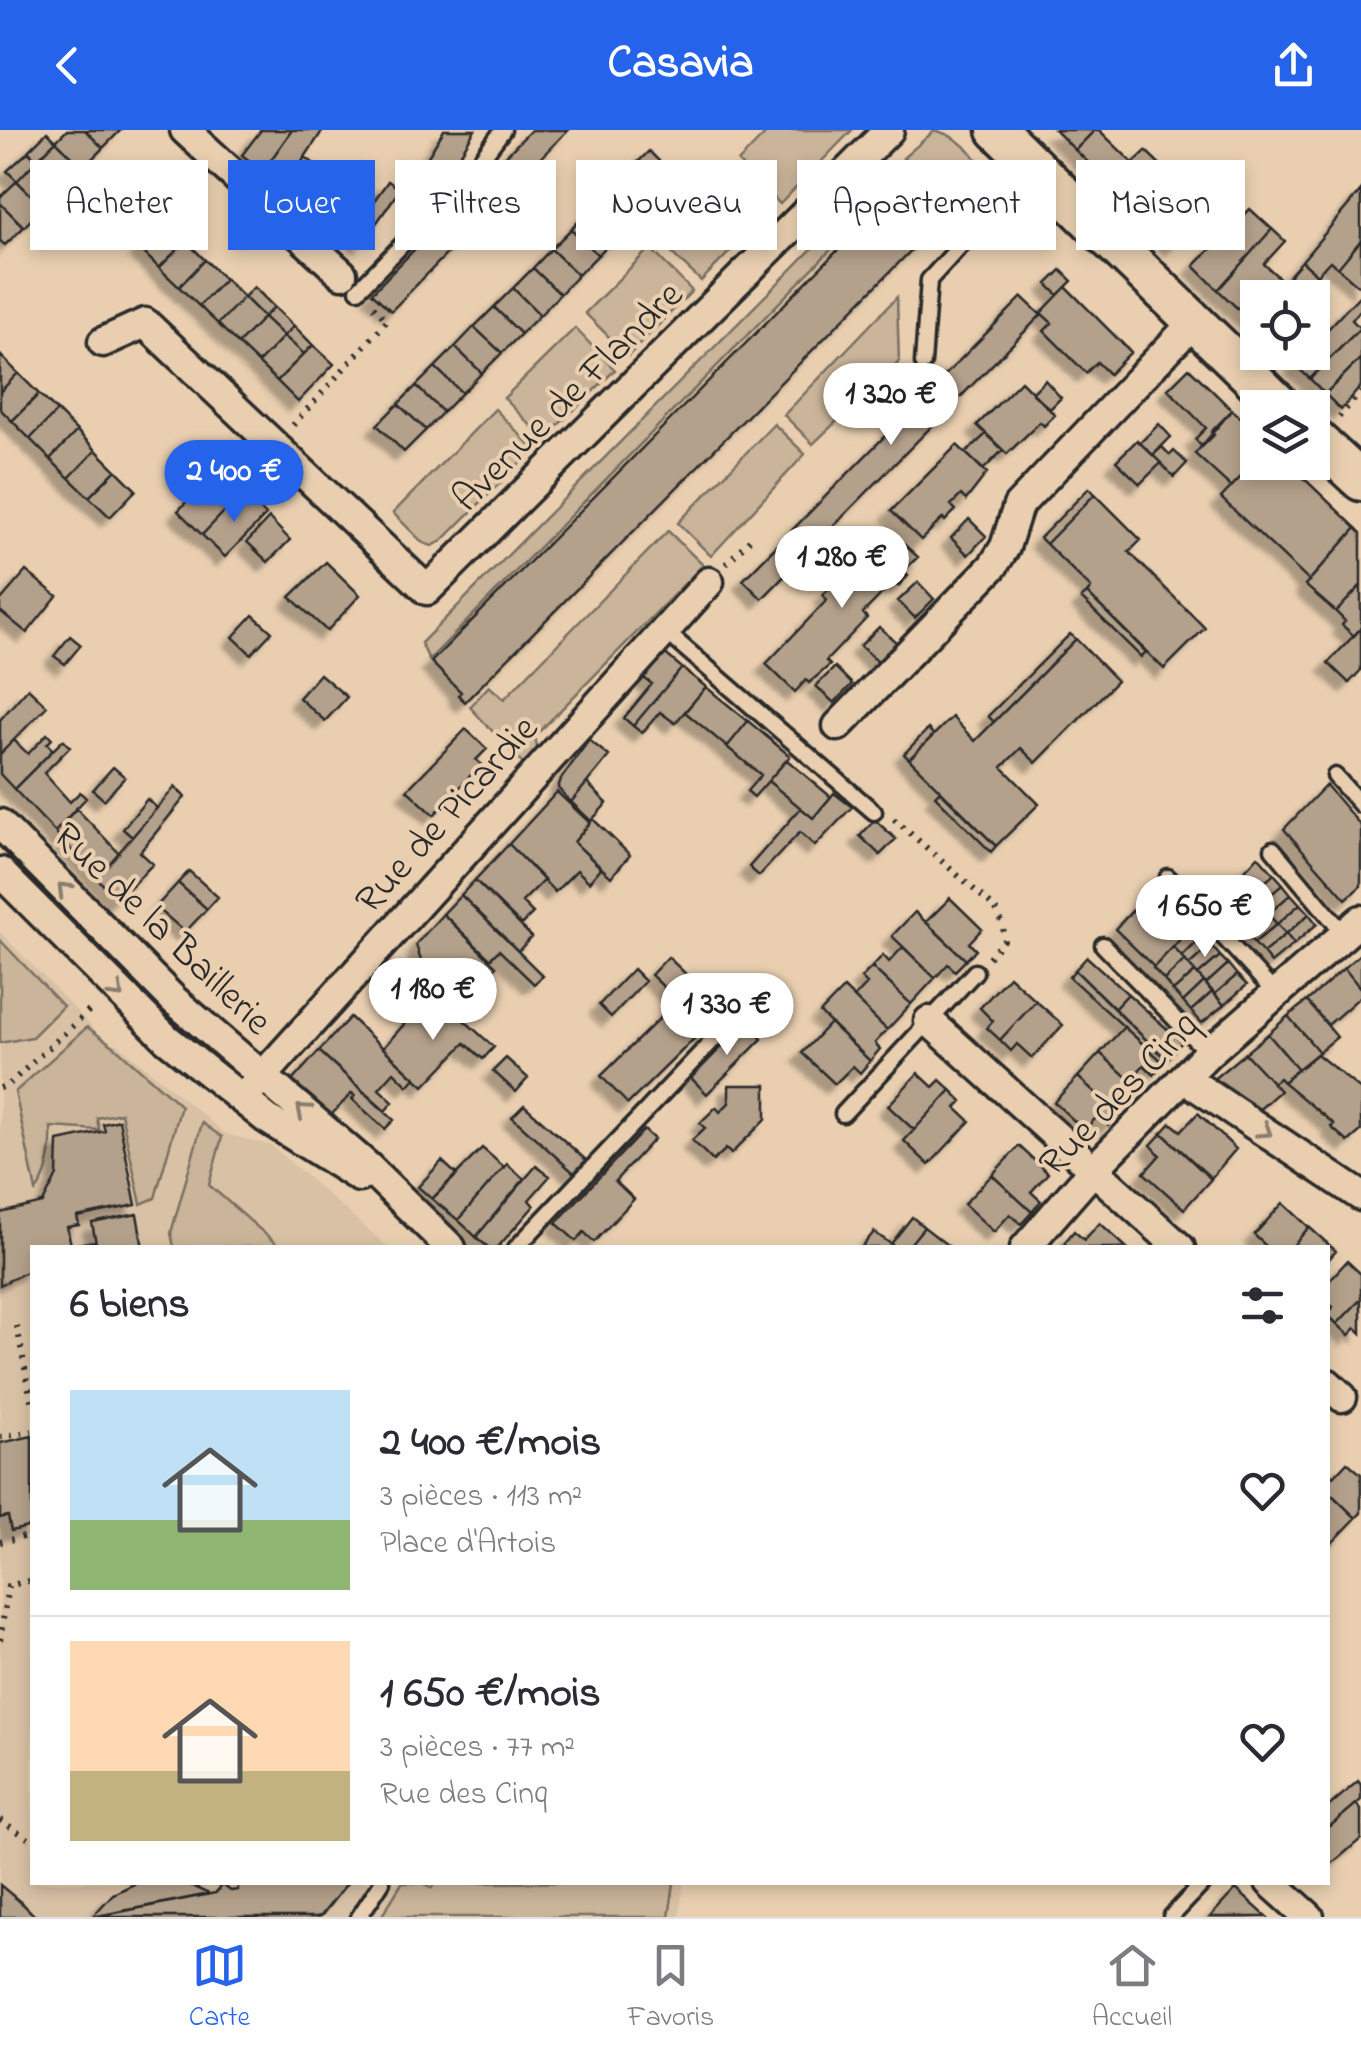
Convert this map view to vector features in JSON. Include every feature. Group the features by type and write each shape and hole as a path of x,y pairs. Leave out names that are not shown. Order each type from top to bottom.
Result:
{"main road":[{"path":"997,130 1028,160"},
{"path":"1056,187 1264,390"},
{"path":"1330,453 1361,481"}],"street":[{"path":"185,130 350,282"},
{"name":"Avenue de Flandre","path":"275,444 427,590 889,130"},
{"path":"838,726 993,566 1005,547 1018,506 1194,322"},
{"path":"103,342 145,323 275,444"},
{"name":"Rue de Picardie","path":"242,1100 709,582"},
{"name":"Rue de la Baillerie","path":"0,824 174,1000 367,1166 447,1245"},
{"name":"Rue de la Baillerie","path":"0,872 138,1013 242,1100 355,1174 446,1245"},
{"name":"Rue des Cinq","path":"1028,1245 1094,1169 1208,1052 1352,927"},
{"path":"929,1020 1177,1245"},
{"path":"1184,1078 1361,1196"},
{"path":"1273,1885 1309,1917"}],"lane":[{"path":"350,282 467,178 503,130"},
{"path":"923,363 929,280 957,250"},
{"path":"665,630 874,812"},
{"path":"1335,776 1361,806"},
{"path":"1273,849 1352,927"},
{"path":"1168,877 1276,993"},
{"path":"1103,945 1208,1052"},
{"path":"842,1114 976,972"},
{"path":"519,1245 718,1036"},
{"path":"359,1917 380,1885"},
{"path":"1171,1917 1201,1885"}],"path":[{"path":"275,444 387,321 350,282"},
{"path":"874,812 898,820 995,908 1003,924 1004,940 976,972"},
{"path":"0,1088 8,1085 90,1009 99,1017"},
{"path":"17,1326 30,1394"},
{"path":"0,1437 30,1431"},
{"path":"0,1542 30,1535"},
{"path":"0,1640 8,1586 30,1580"},
{"path":"0,1820 30,1839"}],"shaded area":[{"path":"769,130 852,130 823,160 797,160 797,187 780,204 777,160 740,160"},
{"path":"934,131 964,146 977,160 907,160 903,158"},
{"path":"648,250 692,291 628,356 585,313"},
{"path":"668,250 732,250 701,281"},
{"path":"811,250 831,250 429,660 421,643"},
{"path":"897,297 899,362 813,444 784,415"},
{"path":"575,328 615,370 544,439 504,398"},
{"path":"495,409 534,449 442,541 432,546 423,543 393,513"},
{"path":"774,424 805,454 711,556 678,523"},
{"path":"668,531 703,565 535,736 538,752 524,765 470,707 489,686 504,699"},
{"path":"0,932 101,1036 119,1045 226,1134 272,1146 386,1245 30,1245 30,1885 684,1885 679,1917 0,1917"},
{"path":"0,940 63,1006 32,1037 0,1043"},
{"path":"87,1027 181,1106 155,1198 141,1204 121,1113 97,1118 99,1130 51,1127 49,1160 36,1191 15,1092"},
{"path":"202,1123 222,1137 209,1185 278,1245 174,1245 171,1233"},
{"path":"401,1885 674,1885 669,1917 381,1917"}],"building":[{"path":"67,130 85,130 103,148 91,160 75,160 56,141"},
{"path":"85,130 121,130 103,148"},
{"path":"261,130 292,130 271,160 249,160 242,155"},
{"path":"292,130 323,130 303,160 271,160"},
{"path":"444,130 475,130 457,160 426,160"},
{"path":"531,130 568,130 539,160 502,160"},
{"path":"1055,130 1095,130 1075,150"},
{"path":"1099,130 1130,160 1086,160 1075,150"},
{"path":"47,132 56,141 37,160 28,151"},
{"path":"56,141 75,160 37,160"},
{"path":"649,151 658,160 640,160"},
{"path":"1146,151 1155,160 1136,160"},
{"path":"28,152 37,160 30,160 30,167 17,181 7,171"},
{"path":"30,167 30,194 17,181"},
{"path":"17,181 30,194 30,221 24,227 0,203 0,197"},
{"path":"388,181 395,186 395,196 375,225 375,199"},
{"path":"1361,190 1361,240 1338,268 1330,261 1317,275 1302,261"},
{"path":"0,203 24,227 5,245 0,241"},
{"path":"1250,209 1272,229 1218,290 1194,266 1210,250 1245,250 1245,214"},
{"path":"571,229 576,234 576,250 593,250 598,255 578,275 552,250 556,250 556,244"},
{"path":"1272,229 1285,241 1264,264 1282,280 1240,280 1240,311 1218,290"},
{"path":"1361,240 1361,288 1338,268"},
{"path":"141,250 177,250 159,268"},
{"path":"177,250 195,250 205,260 179,287 159,268"},
{"path":"414,250 451,250 391,311 372,293"},
{"path":"552,250 578,275 560,294 533,268"},
{"path":"838,250 911,250 465,702 458,695 461,692 431,662"},
{"path":"205,260 225,279 199,306 179,287"},
{"path":"1302,261 1317,275 1312,280 1286,280"},
{"path":"533,268 560,294 540,315 513,288"},
{"path":"1061,270 1072,281 1058,295 1047,284"},
{"path":"225,279 244,297 218,324 199,306"},
{"path":"254,287 274,307 264,317 244,297"},
{"path":"1066,287 1131,352 1109,374 1097,362 1086,373 1044,331 1052,323 1041,313"},
{"path":"513,288 540,315 521,334 494,307"},
{"path":"1361,294 1361,309 1352,320 1360,328 1330,359 1330,327"},
{"path":"244,297 264,317 238,344 218,324"},
{"path":"1022,297 1041,315 762,599 743,580"},
{"path":"274,307 294,326 284,336 264,317"},
{"path":"494,307 521,334 502,353 474,327"},
{"path":"264,317 284,336 258,363 238,344"},
{"path":"294,326 313,345 304,354 284,336"},
{"path":"474,327 502,353 482,373 455,347"},
{"path":"1360,328 1361,358 1329,390 1321,390 1310,379 1319,370 1330,370 1330,359"},
{"path":"284,336 304,354 277,381 258,363"},
{"path":"313,345 334,364 298,402 277,381"},
{"path":"455,347 482,373 462,393 435,367"},
{"path":"0,355 18,373 0,392"},
{"path":"1361,358 1361,386 1341,410 1330,399 1329,390"},
{"path":"435,367 462,393 443,412 416,386"},
{"path":"1189,368 1232,410 1202,447 1195,439 1206,428 1168,389"},
{"path":"1300,370 1319,370 1310,379"},
{"path":"18,373 39,394 12,421 0,409 0,392"},
{"path":"1045,380 1061,398 1050,409 1032,393"},
{"path":"1021,381 1055,415 1044,426 1040,422 1007,454 977,425"},
{"path":"416,386 443,412 426,430 398,404"},
{"path":"39,394 57,411 30,439 12,421"},
{"path":"398,404 426,430 404,452 377,425"},
{"path":"1232,410 1240,417 1240,478 1231,487 1195,454"},
{"path":"57,411 77,431 50,459 30,439"},
{"path":"1159,424 1171,437 1153,455 1140,443"},
{"path":"77,431 96,450 69,478 50,459"},
{"path":"986,434 1003,450 983,470 966,453"},
{"path":"1137,440 1161,463 1140,484 1116,461"},
{"path":"957,445 987,473 966,500 961,495 951,505 956,510 921,540 891,511"},
{"path":"1162,447 1170,455 1174,451 1187,463 1174,477 1153,455"},
{"path":"96,450 116,470 89,497 69,478"},
{"path":"218,468 243,492 202,535 178,511"},
{"path":"116,470 136,490 110,517 89,497"},
{"path":"1240,478 1306,480 1356,528 1309,581 1221,498"},
{"path":"1089,488 1095,494 1046,544 1040,538"},
{"path":"243,492 266,515 225,557 202,535"},
{"path":"1095,494 1141,540 1129,552 1205,628 1164,669 1087,593 1091,588 1046,544"},
{"path":"269,518 290,540 268,562 247,542"},
{"path":"969,519 986,536 968,555 951,538"},
{"path":"1356,528 1361,533 1361,585 1336,612 1305,585"},
{"path":"887,529 918,557 903,571 908,576 898,586 893,582 863,613 867,618 826,661 830,665 795,692 766,664 827,600 823,595"},
{"path":"326,562 360,595 327,631 290,597"},
{"path":"26,571 57,596 27,633 0,611 0,601"},
{"path":"918,582 934,599 915,618 898,601"},
{"path":"1361,586 1361,628 1354,636 1336,612"},
{"path":"1087,593 1146,652 1141,657 1081,598"},
{"path":"253,615 272,632 251,654 233,637"},
{"path":"879,627 897,643 878,662 860,646"},
{"path":"1361,628 1361,670 1349,683 1328,663"},
{"path":"1070,634 1076,639 994,722 988,716"},
{"path":"70,636 81,645 65,664 54,656"},
{"path":"1076,639 1117,681 1036,763 1021,748 1002,767 1039,804 996,846 909,759 952,717 975,741"},
{"path":"662,651 682,668 633,726 624,718 652,684 641,676"},
{"path":"835,667 852,684 834,703 816,686"},
{"path":"682,668 706,687 675,723 660,712 642,733 633,726"},
{"path":"320,674 347,697 325,721 299,698"},
{"path":"706,687 748,721 727,747 685,712"},
{"path":"28,688 47,706 0,754 0,720"},
{"path":"748,721 790,756 754,797 747,791 761,775 727,747"},
{"path":"466,729 487,749 476,760 481,764 434,815 407,790"},
{"path":"928,729 934,735 909,759 904,754"},
{"path":"47,734 52,739 47,744 53,750 14,789 0,774 0,754 14,740 28,754"},
{"path":"63,740 70,747 44,773 70,802 80,792 86,798 55,832 14,789"},
{"path":"589,740 609,756 571,802 558,788"},
{"path":"787,760 831,797 813,818 768,781"},
{"path":"113,767 125,777 104,800 93,790"},
{"path":"587,783 607,803 591,821 571,802"},
{"path":"1326,785 1361,826 1361,886 1346,899 1284,829"},
{"path":"175,787 185,797 140,852 153,864 117,900 97,878"},
{"path":"940,791 996,846 991,852 935,796"},
{"path":"557,792 590,823 574,842 601,868 589,882 577,870 555,892 509,844"},
{"path":"834,793 852,807 815,846 800,832 759,876 749,867 801,808 813,818"},
{"path":"147,799 157,808 132,837 123,829"},
{"path":"76,808 119,853 97,878 55,832"},
{"path":"593,819 630,855 611,877 574,842"},
{"path":"875,820 896,839 880,855 860,836"},
{"path":"509,844 544,880 522,902 533,913 521,925 475,880"},
{"path":"1258,856 1274,874 1252,894 1238,878"},
{"path":"189,871 218,897 207,909 178,883"},
{"path":"1274,874 1283,884 1260,904 1252,894"},
{"path":"1238,878 1252,894 1229,914 1217,900"},
{"path":"475,880 532,937 518,951 461,895"},
{"path":"178,883 207,909 185,932 156,907"},
{"path":"1283,884 1291,894 1268,914 1260,904"},
{"path":"1152,890 1192,927 1154,967 1115,929"},
{"path":"1252,894 1260,904 1238,924 1229,914"},
{"path":"1291,894 1300,904 1277,924 1268,914"},
{"path":"461,895 543,976 534,984 499,950 490,959 443,914"},
{"path":"950,898 982,929 969,943 976,950 966,960 926,922"},
{"path":"1260,904 1268,914 1245,933 1238,924"},
{"path":"1300,904 1309,914 1286,934 1277,924"},
{"path":"915,912 966,960 955,971 948,964 935,978 892,936"},
{"path":"443,914 496,966 467,997 438,969 434,972 420,958 416,944"},
{"path":"1268,914 1277,924 1254,943 1245,933"},
{"path":"1309,914 1317,924 1294,944 1286,934"},
{"path":"1277,924 1286,934 1263,953 1254,943"},
{"path":"1194,925 1203,936 1182,957 1173,947"},
{"path":"1286,934 1294,944 1271,963 1263,953"},
{"path":"1203,936 1211,945 1189,965 1182,957"},
{"path":"1211,945 1220,956 1198,975 1189,965"},
{"path":"903,947 935,978 911,1004 872,967 883,955 889,962"},
{"path":"1173,947 1185,960 1164,980 1153,968"},
{"path":"1361,953 1361,989 1344,968"},
{"path":"1220,956 1228,964 1206,984 1198,975"},
{"path":"668,957 688,976 671,994 651,975"},
{"path":"1087,957 1128,994 1114,1009 1075,970"},
{"path":"1185,960 1195,972 1173,991 1164,980"},
{"path":"1228,964 1237,975 1215,994 1206,984"},
{"path":"872,967 911,1004 887,1030 854,998 867,984 861,978"},
{"path":"1344,968 1361,989 1361,996 1328,1025 1307,1001"},
{"path":"633,969 645,981 611,1017 599,1005"},
{"path":"1075,970 1167,1060 1164,1063 1069,977"},
{"path":"1195,972 1204,982 1183,1002 1173,991"},
{"path":"1237,975 1247,985 1224,1005 1215,994"},
{"path":"1009,976 1036,1001 1000,1040 987,1028 993,1021 980,1008"},
{"path":"1204,982 1212,992 1191,1011 1183,1002"},
{"path":"696,988 713,1006 695,1023 703,1030 628,1104 601,1076 675,1003 678,1005"},
{"path":"844,988 887,1030 875,1043 880,1049 870,1061 820,1013"},
{"path":"1212,992 1224,1005 1202,1023 1191,1011"},
{"path":"1128,994 1182,1042 1167,1060 1114,1009"},
{"path":"1036,1001 1063,1025 1032,1058 1017,1044 1011,1051 1000,1040"},
{"path":"1307,1001 1337,1037 1319,1052 1288,1016"},
{"path":"424,1002 446,1022 455,1012 494,1047 483,1059 465,1043 424,1086 383,1048"},
{"path":"1288,1016 1319,1052 1298,1069 1268,1034"},
{"path":"350,1017 415,1078 408,1086 394,1072 379,1089 393,1102 385,1111 319,1051"},
{"path":"746,1022 762,1039 707,1094 691,1078"},
{"path":"830,1023 870,1061 860,1073 853,1066 835,1084 802,1053"},
{"path":"1124,1027 1164,1063 1154,1075 1144,1065 1130,1080 1100,1053"},
{"path":"1268,1034 1298,1069 1283,1082 1279,1078 1273,1083 1245,1053"},
{"path":"319,1051 394,1120 385,1129 352,1099 352,1093 331,1115 292,1081"},
{"path":"1100,1053 1130,1080 1117,1094 1128,1103 1119,1114 1078,1077"},
{"path":"1245,1053 1280,1091 1253,1115 1211,1081"},
{"path":"1317,1054 1361,1090 1361,1131 1348,1142 1331,1127 1334,1124 1283,1082"},
{"path":"506,1058 528,1078 516,1092 493,1071"},
{"path":"918,1073 933,1087 940,1080 951,1090 914,1130 888,1106"},
{"path":"1078,1077 1119,1114 1108,1126 1098,1116 1084,1130 1054,1102"},
{"path":"729,1085 766,1085 766,1119 731,1154 726,1149 713,1161 692,1140 705,1128 700,1123 716,1107 720,1112 729,1103"},
{"path":"951,1090 962,1101 956,1108 970,1121 929,1165 904,1141"},
{"path":"524,1105 586,1160 574,1173 512,1117"},
{"path":"1198,1113 1236,1149 1211,1178 1162,1133 1171,1123 1181,1131"},
{"path":"119,1120 136,1205 77,1217 79,1225 67,1227 71,1245 30,1245 30,1270 0,1285 0,1213 43,1203 57,1175 58,1141 105,1131 103,1124"},
{"path":"644,1130 654,1139 615,1181 634,1199 594,1242 584,1232 576,1241 556,1223"},
{"path":"1162,1133 1211,1179 1184,1209 1144,1173 1160,1155 1151,1145"},
{"path":"1019,1146 1048,1173 1031,1192 1041,1201 1032,1212 992,1175"},
{"path":"482,1148 504,1167 458,1220 432,1199"},
{"path":"442,1161 457,1175 432,1199 418,1187"},
{"path":"507,1164 524,1179 476,1237 458,1220"},
{"path":"536,1166 550,1176 529,1200 534,1206 500,1245 485,1245 476,1237"},
{"path":"992,1175 1032,1212 1021,1224 1010,1214 994,1232 964,1204"},
{"path":"1283,1203 1309,1227 1294,1245 1265,1245 1254,1235"},
{"path":"137,1214 142,1245 96,1245 92,1223"},
{"path":"912,1217 924,1227 909,1245 891,1244"},
{"path":"1100,1223 1124,1245 1064,1243 1074,1231 1084,1240"},
{"path":"924,1227 947,1245 909,1245"},
{"path":"1309,1227 1329,1245 1294,1245"},
{"path":"874,1232 892,1245 863,1245"},
{"path":"1347,1261 1361,1274 1361,1299 1337,1324 1330,1317 1330,1280"},
{"path":"1361,1299 1361,1333 1356,1328 1349,1335 1337,1324"},
{"path":"30,1436 30,1526 11,1531 8,1516 0,1518 0,1443"},
{"path":"1347,1462 1361,1474 1361,1513 1356,1518 1330,1493 1330,1472 1334,1476"},
{"path":"1330,1493 1356,1518 1330,1541"},
{"path":"1358,1781 1361,1800 1330,1826 1330,1805"},
{"path":"1356,1804 1361,1810 1361,1839 1330,1865 1330,1826"},
{"path":"0,1885 24,1905 36,1917 0,1917"},
{"path":"132,1885 190,1885 209,1894 92,1917 113,1894"},
{"path":"221,1885 238,1890 237,1885 346,1885 316,1917 95,1917 216,1893"},
{"path":"1236,1889 1267,1917 1210,1917"}]}
